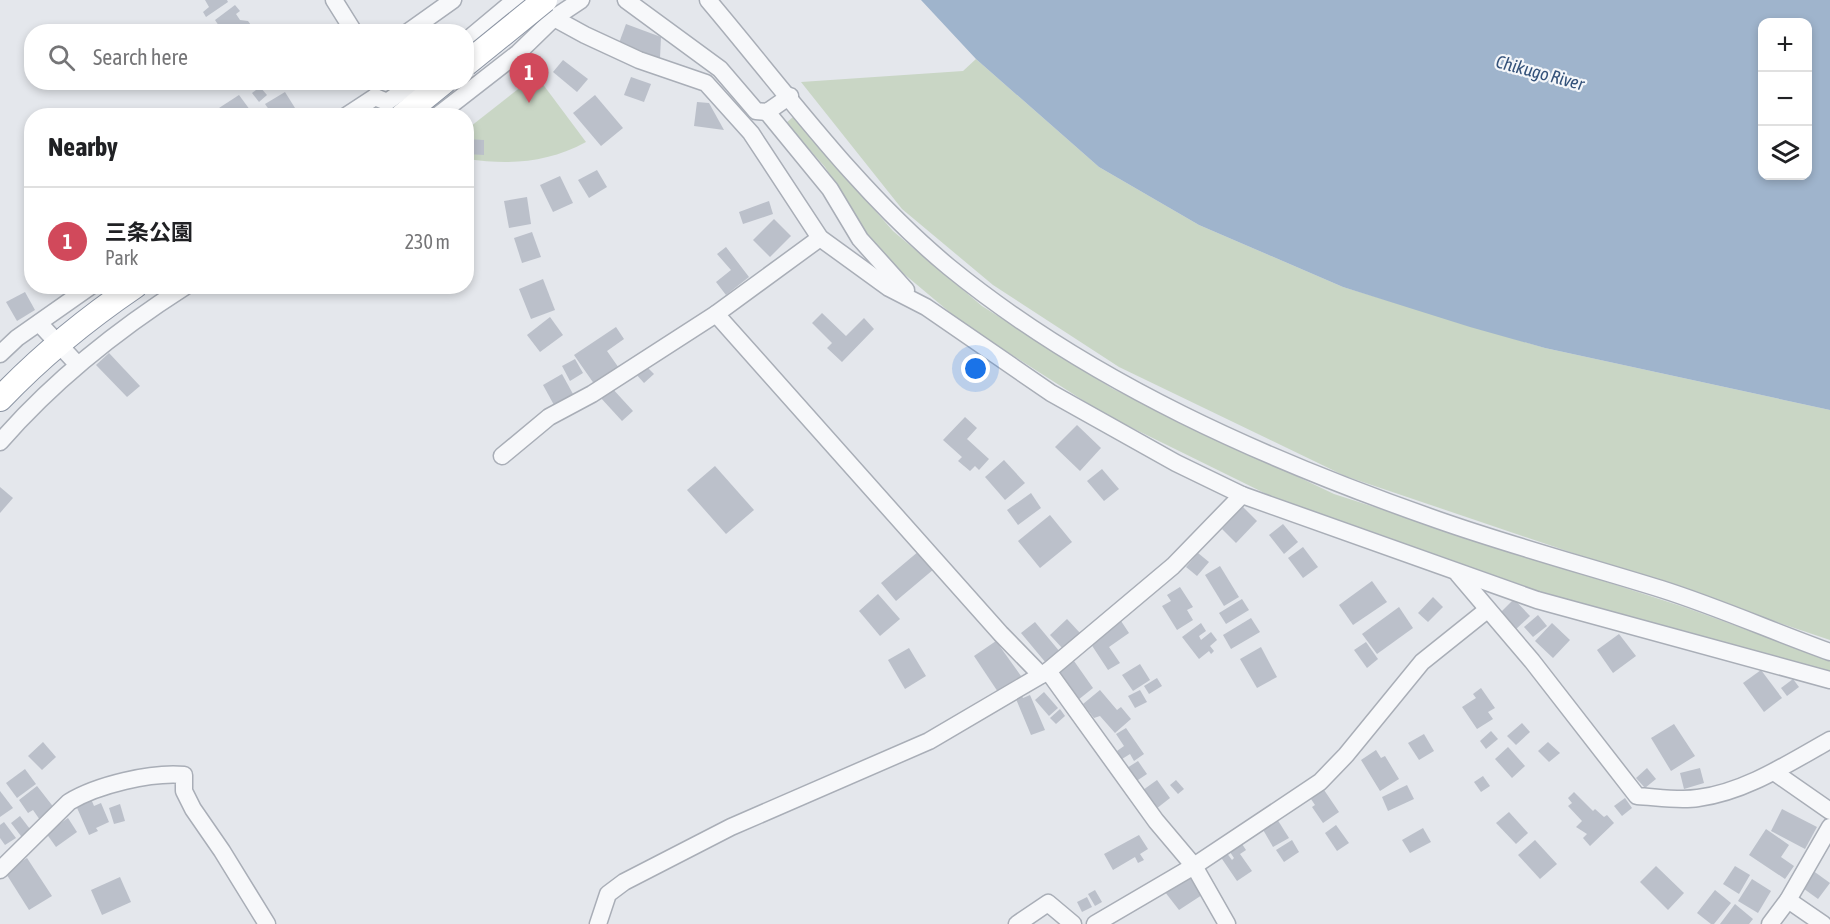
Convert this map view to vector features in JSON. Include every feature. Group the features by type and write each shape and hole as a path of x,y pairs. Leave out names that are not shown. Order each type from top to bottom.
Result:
{"highway":[{"path":"474,59 550,9"},
{"path":"412,108 434,90"},
{"path":"0,399 81,323 123,294"}],"street":[{"path":"334,0 349,24"},
{"path":"419,24 453,0"},
{"path":"474,34 515,0"},
{"path":"521,0 550,9 639,60 706,83 752,133 820,238 889,288 926,307"},
{"path":"474,87 518,53 550,9 581,0"},
{"path":"626,0 720,69 756,111 767,112 790,96"},
{"path":"708,0 895,218 950,268 1043,335 1174,409 1246,445 1362,492 1439,520 1665,591 1830,652"},
{"path":"355,108 374,90 387,102 404,90"},
{"path":"447,108 470,90"},
{"path":"767,112 830,189 860,239 890,275 926,307 1051,393 1176,463 1242,495 1458,573 1603,620 1830,680"},
{"path":"502,456 549,417 592,394 716,314 820,238"},
{"path":"0,354 80,294"},
{"path":"0,442 102,344 174,294"},
{"path":"716,314 1001,634 1045,673 1155,820 1194,866 1227,924"},
{"path":"39,323 78,365"},
{"path":"598,924 608,894 624,882 731,827 929,741 1045,673 1173,566 1242,495"},
{"path":"1458,573 1532,661 1637,796 1696,799 1732,790 1774,772 1830,740"},
{"path":"1095,924 1194,866 1320,782 1346,755 1422,662 1487,610"},
{"path":"1774,772 1830,811"},
{"path":"0,870 69,802 82,793 125,782 171,774 184,775 184,791 193,809 222,850 267,924"},
{"path":"1770,924 1788,900 1830,827"},
{"path":"1788,900 1823,924"},
{"path":"1017,924 1048,903 1073,924"}],"green space":[{"path":"976,59 1099,167 1199,225 1343,287 1545,348 1830,410 1830,640 1345,476 1119,367 993,285 902,209 801,82 963,71"},
{"path":"536,75 586,142 557,154 528,161 474,160 474,124"},
{"path":"793,117 893,231 982,306 1113,389 1334,494 1684,607 1830,660 1830,673 1566,603 1319,520 1106,415 965,325 879,253 825,167 786,123"}],"water":[{"name":"Chikugo River","path":"921,0 1830,0 1830,410 1545,348 1343,287 1199,225 1099,167 976,59"}],"building":[{"path":"205,0 227,0 228,2 206,17 203,12 209,7"},
{"path":"235,5 240,11 236,14 240,20 248,21 250,24 218,24 215,20"},
{"path":"626,24 661,37 660,58 619,43"},
{"path":"563,60 588,79 577,92 553,72"},
{"path":"631,77 651,84 644,102 624,95"},
{"path":"256,90 263,90 267,95 259,102 252,93"},
{"path":"285,92 295,108 268,108 265,104"},
{"path":"239,95 249,108 219,108"},
{"path":"595,95 623,128 601,146 573,113"},
{"path":"697,102 709,103 724,130 694,126"},
{"path":"474,139 484,140 484,155 474,154"},
{"path":"597,170 607,187 589,198 578,180"},
{"path":"560,176 573,203 553,212 540,185"},
{"path":"527,197 531,224 509,228 504,201"},
{"path":"769,201 773,214 743,224 739,212"},
{"path":"774,219 791,236 770,257 753,240"},
{"path":"532,232 541,257 522,263 514,238"},
{"path":"726,247 749,277 726,295 716,282 731,270 717,254"},
{"path":"543,279 555,310 531,319 519,289"},
{"path":"24,293 35,310 17,321 6,302"},
{"path":"822,313 846,336 864,318 874,329 842,362 827,348 832,343 812,323"},
{"path":"550,317 563,335 540,352 527,335"},
{"path":"616,327 624,339 607,351 621,371 597,388 574,355"},
{"path":"109,353 140,386 127,397 96,365"},
{"path":"575,359 583,373 570,381 562,366"},
{"path":"644,364 654,374 644,383 635,373"},
{"path":"562,374 573,394 554,405 543,385"},
{"path":"611,387 633,411 622,421 600,397"},
{"path":"965,417 977,428 967,439 989,459 979,470 975,466 970,471 958,461 962,457 943,440"},
{"path":"1077,425 1101,448 1080,471 1055,447"},
{"path":"1004,460 1025,483 1005,500 985,477"},
{"path":"715,466 754,510 726,534 687,490"},
{"path":"1102,469 1119,489 1104,501 1087,481"},
{"path":"0,487 13,498 0,513"},
{"path":"1031,493 1041,508 1018,525 1007,510"},
{"path":"1243,507 1257,521 1236,543 1222,529"},
{"path":"1050,515 1072,542 1040,568 1018,541"},
{"path":"1283,524 1298,542 1284,554 1269,535"},
{"path":"1303,547 1318,567 1303,578 1288,558"},
{"path":"919,551 934,569 896,601 881,583"},
{"path":"1198,553 1209,562 1197,576 1186,567"},
{"path":"1220,566 1239,597 1224,606 1205,575"},
{"path":"1372,581 1387,602 1353,625 1339,605"},
{"path":"1180,587 1193,607 1187,610 1193,620 1177,630 1162,606 1171,601 1167,595"},
{"path":"878,594 900,619 880,636 859,611"},
{"path":"1433,597 1443,607 1428,622 1418,613"},
{"path":"1242,599 1249,610 1226,624 1219,613"},
{"path":"1514,599 1530,616 1514,631 1499,614"},
{"path":"1399,607 1413,628 1377,654 1362,634"},
{"path":"1538,615 1547,626 1533,637 1524,627"},
{"path":"1251,618 1260,632 1231,649 1223,635"},
{"path":"1067,619 1081,634 1064,650 1050,635"},
{"path":"1121,621 1129,633 1109,647 1120,663 1108,670 1089,641"},
{"path":"1035,622 1060,652 1046,663 1021,633"},
{"path":"1201,623 1206,631 1199,636 1201,640 1211,632 1217,640 1210,646 1214,651 1211,654 1209,651 1199,659 1182,637"},
{"path":"1552,623 1570,640 1553,658 1535,641"},
{"path":"1619,634 1636,656 1613,673 1597,650"},
{"path":"996,641 1021,676 998,692 974,656"},
{"path":"1366,642 1378,659 1367,668 1354,650"},
{"path":"1261,647 1277,677 1257,688 1240,659"},
{"path":"909,648 926,676 905,689 888,660"},
{"path":"1074,661 1093,688 1078,700 1058,673"},
{"path":"1140,664 1150,680 1133,691 1122,675"},
{"path":"1761,670 1782,698 1764,712 1743,683"},
{"path":"1157,678 1162,686 1149,694 1144,686"},
{"path":"1793,679 1799,687 1787,696 1781,688"},
{"path":"1481,688 1495,708 1488,712 1493,719 1477,729 1462,707 1476,698 1473,694"},
{"path":"1100,690 1117,710 1121,707 1131,719 1115,733 1100,716 1094,718 1083,704"},
{"path":"1140,690 1147,702 1135,708 1128,696"},
{"path":"1044,692 1058,708 1049,716 1035,700"},
{"path":"1021,694 1023,698 1030,695 1045,730 1031,735 1016,699"},
{"path":"1060,709 1065,716 1056,724 1050,718"},
{"path":"1522,723 1530,732 1516,745 1507,736"},
{"path":"1674,724 1695,756 1671,771 1651,738"},
{"path":"1126,728 1144,754 1134,761 1130,754 1122,759 1117,751 1124,746 1116,734"},
{"path":"1491,731 1498,739 1486,749 1480,741"},
{"path":"1424,734 1434,751 1419,760 1408,743"},
{"path":"43,742 56,757 42,770 28,756"},
{"path":"1548,742 1560,753 1549,762 1538,751"},
{"path":"1508,747 1525,766 1512,778 1495,759"},
{"path":"1376,750 1381,758 1385,756 1399,779 1380,791 1361,760"},
{"path":"1138,761 1147,774 1135,782 1127,768"},
{"path":"1647,768 1656,779 1645,788 1636,778"},
{"path":"1700,768 1704,783 1684,789 1680,773"},
{"path":"25,769 36,784 17,798 6,783"},
{"path":"1483,776 1490,786 1481,792 1474,782"},
{"path":"1157,780 1170,798 1156,809 1143,790"},
{"path":"1176,780 1184,789 1178,794 1170,785"},
{"path":"1407,785 1414,799 1388,811 1382,797"},
{"path":"37,786 55,809 40,820 33,810 28,813 19,800"},
{"path":"1322,787 1339,812 1323,823 1312,807 1315,805 1309,796"},
{"path":"0,791 13,808 0,817"},
{"path":"1574,792 1593,811 1595,809 1604,817 1607,815 1614,823 1590,846 1583,838 1587,834 1576,827 1582,821 1568,806 1572,803 1568,798"},
{"path":"89,794 94,806 101,803 109,822 96,828 98,831 89,835 74,801"},
{"path":"1625,798 1632,808 1622,816 1614,806"},
{"path":"120,804 125,821 114,824 109,808"},
{"path":"1782,809 1817,827 1805,849 1771,831"},
{"path":"1509,812 1528,833 1516,844 1496,823"},
{"path":"20,816 33,833 24,840 11,823"},
{"path":"68,818 77,832 56,847 46,833"},
{"path":"1277,819 1289,838 1273,847 1262,828"},
{"path":"4,822 16,838 5,845 0,838 0,825"},
{"path":"1336,825 1349,843 1337,851 1325,833"},
{"path":"1423,828 1431,842 1410,853 1402,840"},
{"path":"1766,829 1789,845 1781,857 1794,866 1785,879 1749,855"},
{"path":"1139,835 1148,849 1140,854 1144,860 1138,863 1135,857 1113,870 1104,854"},
{"path":"1292,840 1299,852 1284,862 1276,850"},
{"path":"1535,840 1557,864 1540,879 1518,855"},
{"path":"1240,841 1246,850 1240,854 1252,871 1237,881 1220,856 1226,852 1232,860 1234,858 1228,849"},
{"path":"27,858 52,896 29,910 5,872"},
{"path":"1656,866 1684,893 1668,910 1640,882"},
{"path":"1735,866 1750,875 1739,894 1723,884"},
{"path":"1812,870 1830,883 1818,899 1800,886"},
{"path":"1190,876 1202,895 1179,910 1165,892"},
{"path":"120,877 131,902 102,915 91,890"},
{"path":"1752,879 1771,891 1758,913 1738,901"},
{"path":"1095,890 1102,902 1095,906 1088,894"},
{"path":"1715,890 1731,903 1714,924 1711,924 1697,913"},
{"path":"1087,897 1092,907 1082,912 1077,902"},
{"path":"1735,904 1753,919 1749,924 1720,924"}],"place":[{"name":"三条公園","path":"529,103"}]}
